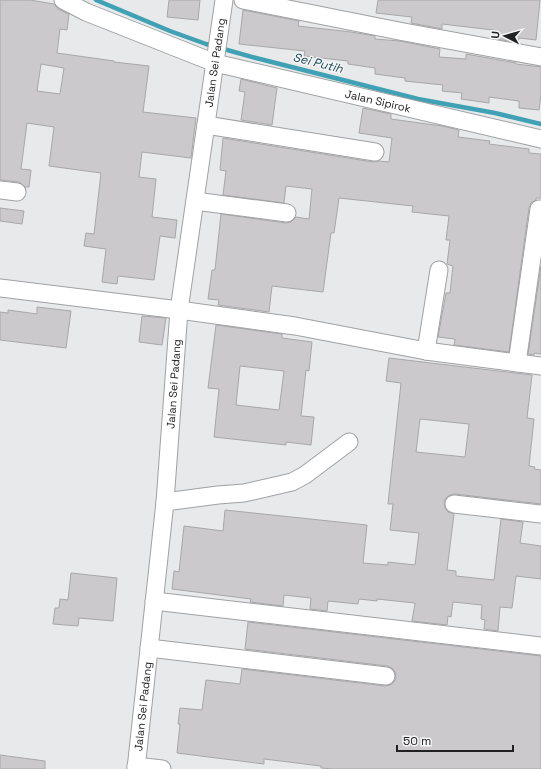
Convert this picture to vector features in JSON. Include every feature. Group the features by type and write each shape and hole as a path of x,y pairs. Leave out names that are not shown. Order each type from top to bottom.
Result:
{"street":[{"name":"Jalan Sipirok","path":"63,0 86,12 217,52 541,139"},
{"name":"Jalan Sei Padang","path":"136,767 165,502 179,310 224,0"},
{"path":"243,0 404,32 541,56"},
{"path":"206,125 375,152"},
{"path":"0,190 17,192"},
{"path":"195,201 287,213"},
{"path":"517,363 539,208"},
{"path":"426,351 439,270"},
{"path":"0,288 295,326 426,351 541,366"},
{"path":"165,502 244,493 292,482 305,475 349,442"},
{"path":"454,504 541,514"},
{"path":"154,602 541,646"},
{"path":"149,648 386,676"},
{"path":"136,767 162,769"}],"building":[{"path":"0,0 30,0 54,4 58,9 69,14 67,30 60,29 57,53 149,66 143,112 196,118 191,158 142,152 139,177 156,179 152,217 177,220 175,238 160,236 154,280 118,276 117,284 102,282 106,249 84,246 86,233 94,234 101,173 49,166 54,127 27,123 21,169 31,170 29,187 25,187 19,182 0,180","holes":["41,64 64,68 60,94 37,91"]},
{"path":"169,0 200,0 198,20 167,17"},
{"path":"378,0 540,0 536,40 519,38 518,43 492,38 493,30 442,24 442,29 411,23 412,17 376,13"},
{"path":"243,10 299,21 298,26 351,32 375,36 375,39 400,41 440,49 439,57 466,59 466,54 516,64 541,67 541,95 539,110 519,108 519,101 489,97 489,103 461,99 462,93 442,91 443,85 405,81 405,78 375,74 375,68 348,64 348,61 304,56 305,51 239,44"},
{"path":"241,79 277,88 272,125 241,120 245,92 239,91"},
{"path":"363,108 391,114 391,119 442,126 459,130 458,137 490,141 489,144 529,149 529,153 541,154 541,198 536,198 536,200 531,203 529,208 509,352 454,345 455,339 438,337 446,293 450,293 453,266 447,264 450,240 446,240 449,216 412,212 413,206 339,198 334,233 331,233 323,292 272,286 269,312 218,305 219,300 208,299 212,270 215,270 221,214 286,223 291,222 296,217 309,219 312,189 286,186 284,203 223,195 226,171 220,170 223,138 373,162 389,162 392,138 359,133"},
{"path":"0,208 24,211 22,224 0,221"},
{"path":"541,266 541,354 534,353 534,355 528,354"},
{"path":"37,307 71,311 66,348 0,340 0,312 8,313 8,310 37,314"},
{"path":"142,316 166,318 162,345 139,342"},
{"path":"216,325 282,334 282,338 312,342 309,371 306,370 301,416 314,417 311,445 286,442 286,445 214,437 219,389 208,388","holes":["240,366 284,371 279,410 236,405"]},
{"path":"389,358 532,375 527,418 534,419 529,466 535,467 534,469 541,470 541,504 455,494 450,495 444,502 445,508 448,512 454,514 447,570 456,571 456,576 494,580 501,519 523,522 520,543 541,546 541,579 516,576 512,608 500,607 498,631 484,629 485,620 481,619 482,605 453,602 451,617 448,616 447,625 412,621 415,603 377,599 377,601 359,599 358,604 328,601 327,611 310,609 311,598 284,595 283,606 250,602 251,599 172,589 174,571 179,572 184,526 223,531 225,510 367,525 363,563 388,565 388,562 415,565 419,533 390,530 393,504 388,504 401,383 386,381","holes":["420,419 469,424 465,457 416,452"]},
{"path":"71,573 117,578 113,621 79,618 78,626 53,624 55,608 59,608 60,599 68,600"},
{"path":"248,622 541,656 541,769 333,769 321,768 321,766 264,759 264,764 177,753 180,708 202,710 206,680 240,684 242,669 385,686 390,685 396,678 395,672 392,668 387,666 245,649"},
{"path":"0,755 45,761 45,769 0,769"}],"waterway":[{"name":"Sei Putih","path":"96,0 170,31 206,44 256,58 418,99 495,113 541,124"}]}
